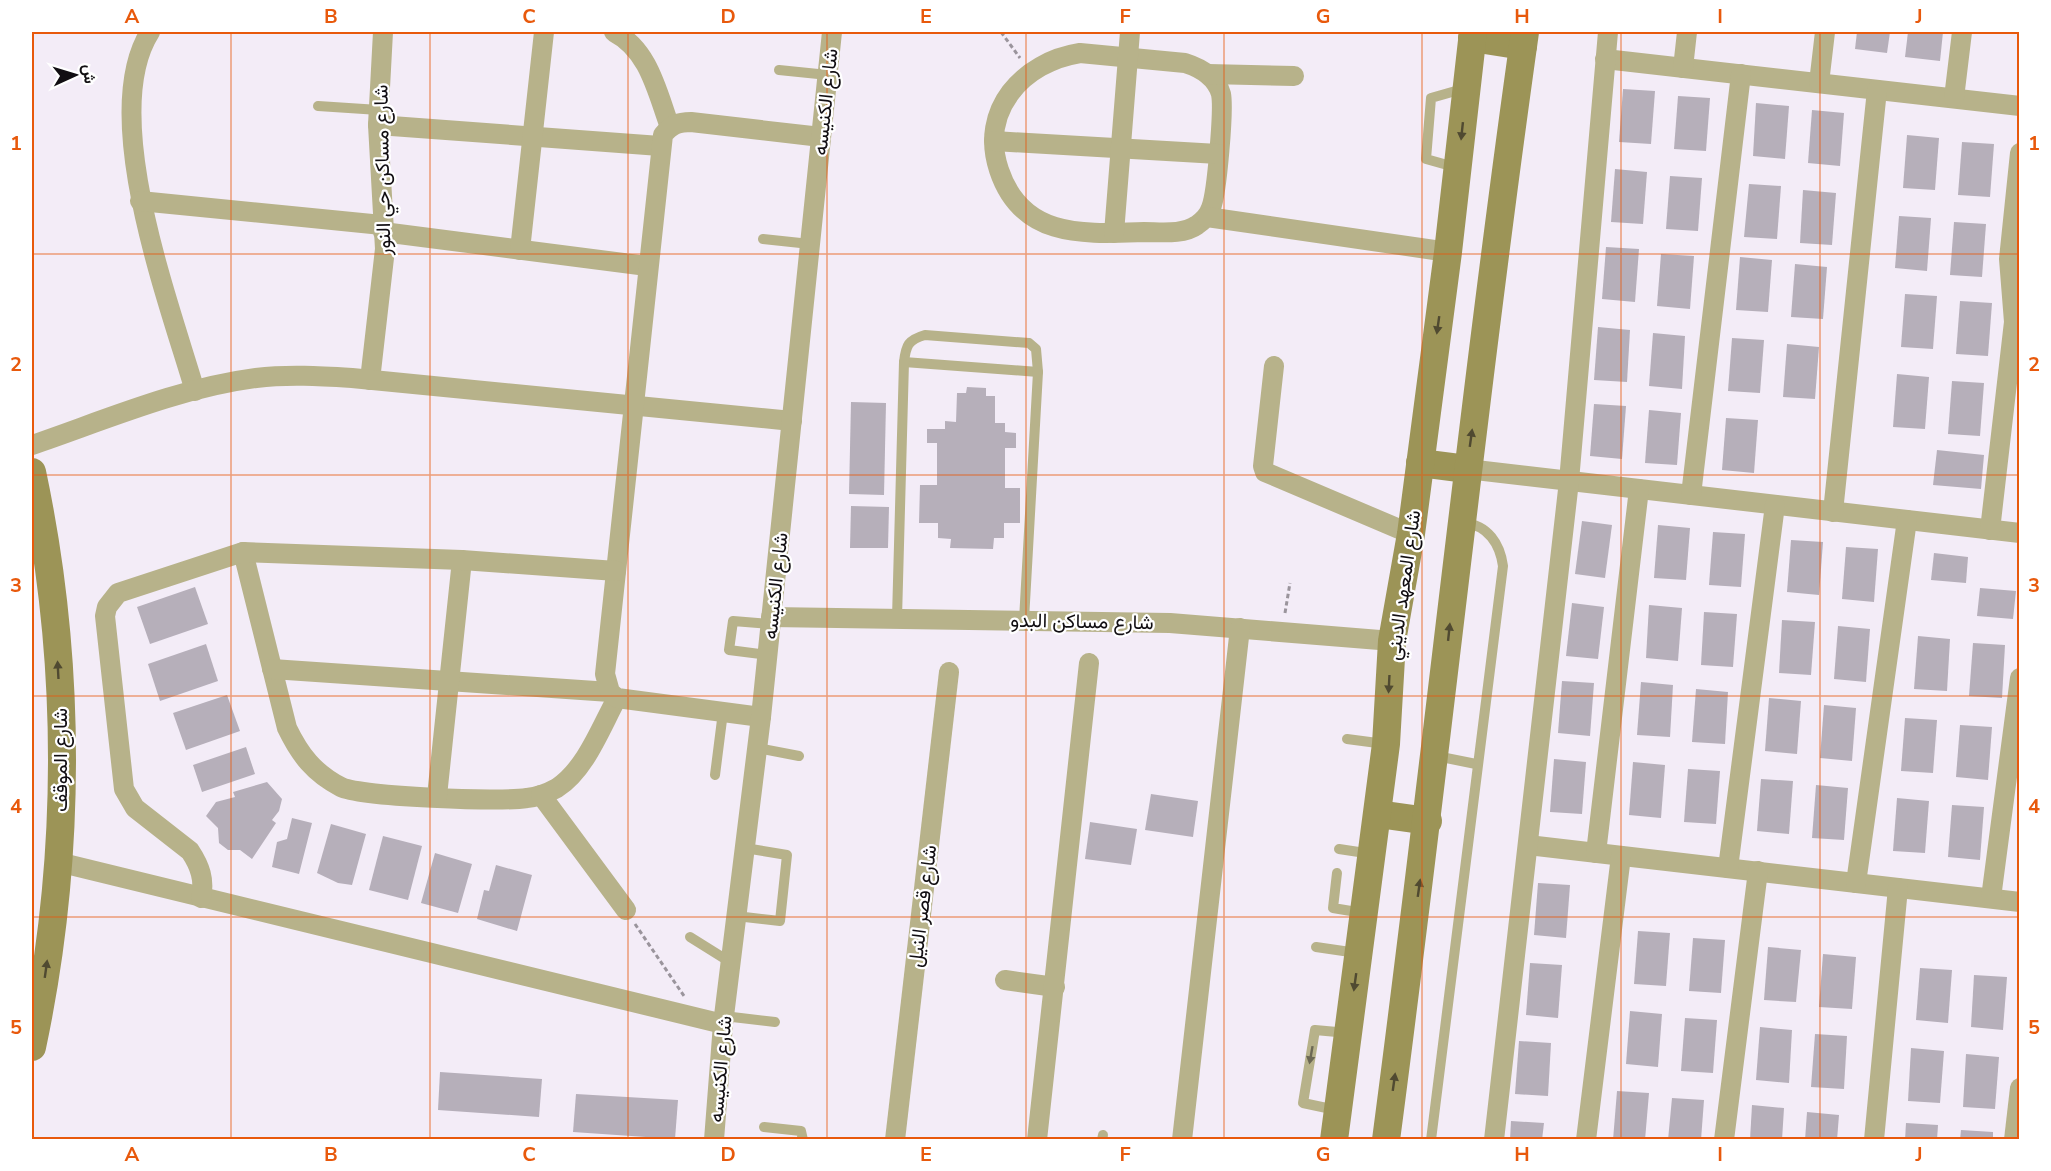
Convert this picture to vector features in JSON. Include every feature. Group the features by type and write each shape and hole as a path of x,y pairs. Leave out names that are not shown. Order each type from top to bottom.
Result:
{"street":[{"path":"150,32 141,46 134,78 132,119 134,160 140,201 195,391"},
{"name":"شارع مساكن حي النور","path":"370,380 385,249 382,229 378,117 384,32"},
{"path":"520,250 544,32"},
{"name":"شارع الكنيسه","path":"714,1140 723,1020 768,655 832,32"},
{"path":"1114,233 1130,32"},
{"path":"1494,1140 1569,481 1608,32"},
{"path":"1683,68 1687,32"},
{"path":"1819,83 1825,32"},
{"path":"1954,98 1962,32"},
{"path":"621,33 641,55 670,127"},
{"path":"1386,1140 1428,821 1467,469 1524,39 1473,35"},
{"name":"شارع المعهد الديني","path":"1334,1140 1378,814 1386,744 1392,641 1411,534 1448,252 1473,35"},
{"path":"1208,74 1221,95 1214,196 1207,217 1188,230 1067,232 1029,215 1014,200 1003,182 996,162 994,141 1003,106 1011,90 1030,71 1062,56 1080,53 1128,56 1185,63 1208,74 1294,76"},
{"path":"1605,59 2019,106"},
{"path":"1691,495 1741,74"},
{"path":"1833,512 1877,90"},
{"path":"378,117 532,136 660,146"},
{"path":"243,552 287,728 300,754 319,775 344,788 363,792 512,799 541,795 563,782 581,764 614,695 605,674 647,266 663,135 670,127 680,122 691,122 821,137"},
{"path":"994,141 1218,154"},
{"path":"1990,530 2014,322 2009,259 2019,153"},
{"path":"140,201 382,229 647,266"},
{"path":"1207,217 1448,252"},
{"path":"1274,366 1263,466 1265,472 1411,534"},
{"path":"32,445 195,391 225,383 288,376 370,380 792,421"},
{"path":"1420,463 2019,533"},
{"name":"شارع الموقف","path":"32,472 45,544 57,651 62,759 58,862 45,974 32,1047"},
{"path":"1596,853 1639,489"},
{"path":"1728,868 1775,505"},
{"path":"1856,883 1907,520"},
{"path":"201,898 202,878 196,859 190,851 135,808 124,789 105,616 107,607 118,593 243,552 462,560 616,571"},
{"path":"437,796 462,560"},
{"name":"شارع مساكن البدو","path":"771,621 897,618 1170,623 1392,641"},
{"path":"1182,1140 1240,628"},
{"path":"1037,1140 1089,663"},
{"path":"272,669 614,695 761,717"},
{"name":"شارع قصر النيل","path":"895,1140 949,672"},
{"path":"1991,898 2019,678"},
{"path":"541,795 626,910"},
{"path":"1378,814 1428,821"},
{"path":"1528,845 2019,902"},
{"path":"1586,1140 1621,856"},
{"path":"58,862 700,1019 723,1020"},
{"path":"1724,1140 1758,872"},
{"path":"1874,1140 1898,888"},
{"path":"1005,980 1055,987"},
{"path":"2014,1140 2019,1088"}],"lane":[{"path":"779,69 828,75"},
{"path":"318,106 378,117"},
{"path":"763,239 810,244"},
{"path":"897,618 904,362 906,346 912,339 925,335 1029,343 1034,346 1038,355 1024,620"},
{"path":"904,362 1038,372"},
{"path":"1431,1140 1476,764 1503,566 1498,546 1487,532 1470,523 1461,522"},
{"path":"768,655 729,650 732,621 771,621"},
{"path":"715,775 723,712"},
{"path":"1347,739 1386,744"},
{"path":"757,748 799,756"},
{"path":"1435,756 1476,764"},
{"path":"736,916 780,921 788,855 745,848"},
{"path":"1339,849 1372,854"},
{"path":"1336,873 1333,908 1365,913"},
{"path":"690,937 730,962"},
{"path":"1316,947 1359,953"},
{"path":"723,1020 775,1022"},
{"path":"764,1127 801,1131 804,1140"}],"path":[{"path":"1001,32 1030,71"},
{"path":"1282,632 1290,583"},
{"path":"626,910 700,1019"}],"building":[{"path":"1857,32 1890,32 1887,53 1855,49"},
{"path":"1908,32 1943,32 1940,61 1905,57"},
{"path":"1623,89 1655,91 1651,144 1619,142"},
{"path":"1678,96 1710,98 1706,151 1674,149"},
{"path":"1756,103 1789,106 1785,159 1753,156"},
{"path":"1812,110 1844,113 1840,166 1808,163"},
{"path":"1907,135 1939,138 1935,190 1903,188"},
{"path":"1962,142 1994,144 1990,197 1958,195"},
{"path":"1615,169 1647,172 1643,224 1611,222"},
{"path":"1670,176 1702,178 1698,231 1666,229"},
{"path":"1749,184 1781,186 1777,239 1744,237"},
{"path":"1803,190 1836,193 1832,245 1800,243"},
{"path":"1899,216 1931,218 1927,271 1895,268"},
{"path":"1954,222 1986,224 1982,277 1950,275"},
{"path":"1606,247 1639,249 1635,302 1602,299"},
{"path":"1661,254 1694,256 1690,309 1657,306"},
{"path":"1740,257 1772,260 1768,312 1736,310"},
{"path":"1795,264 1827,267 1823,319 1791,317"},
{"path":"1905,294 1937,296 1933,349 1901,347"},
{"path":"1960,301 1992,303 1988,356 1956,354"},
{"path":"1598,327 1630,330 1627,382 1594,380"},
{"path":"1653,333 1685,336 1682,389 1649,386"},
{"path":"1732,338 1764,340 1760,393 1728,391"},
{"path":"1787,344 1819,347 1815,399 1783,397"},
{"path":"1897,374 1929,377 1925,429 1893,427"},
{"path":"1952,381 1984,383 1980,436 1948,434"},
{"path":"967,387 986,388 986,396 995,396 995,423 1005,423 1005,432 1016,433 1016,448 1005,448 1005,488 1020,488 1020,523 1004,523 1004,538 994,538 993,549 950,548 951,539 938,538 938,523 919,523 920,485 937,485 937,443 927,443 927,429 945,429 945,421 956,422 957,393 966,393"},
{"path":"851,402 886,403 884,495 849,494"},
{"path":"1594,404 1626,406 1622,459 1590,456"},
{"path":"1649,410 1681,413 1677,465 1645,463"},
{"path":"1726,418 1758,420 1754,473 1722,470"},
{"path":"1937,450 1984,455 1981,489 1933,485"},
{"path":"851,506 889,507 888,548 850,548"},
{"path":"1582,521 1612,525 1605,578 1575,574"},
{"path":"1658,525 1690,528 1686,580 1654,578"},
{"path":"1713,532 1745,534 1741,587 1709,585"},
{"path":"1791,540 1823,542 1819,595 1787,592"},
{"path":"1846,547 1878,549 1874,602 1842,599"},
{"path":"1934,553 1968,557 1966,583 1931,580"},
{"path":"195,587 208,624 150,644 137,607"},
{"path":"1980,588 2016,591 2013,619 1977,616"},
{"path":"1572,603 1604,607 1598,659 1566,656"},
{"path":"1649,605 1682,608 1678,661 1646,658"},
{"path":"1704,612 1737,614 1733,667 1701,665"},
{"path":"1782,620 1815,622 1811,675 1779,673"},
{"path":"1838,626 1870,629 1866,682 1834,679"},
{"path":"1918,636 1950,639 1947,691 1914,689"},
{"path":"1973,643 2005,645 2002,698 1969,696"},
{"path":"206,644 218,681 160,701 148,664"},
{"path":"1562,681 1594,683 1590,736 1558,733"},
{"path":"1641,682 1673,685 1670,737 1637,735"},
{"path":"1696,689 1728,692 1725,744 1692,742"},
{"path":"227,695 240,731 186,750 173,713"},
{"path":"1769,698 1801,701 1797,754 1765,751"},
{"path":"1824,705 1856,708 1852,761 1820,758"},
{"path":"1905,718 1937,720 1933,773 1901,771"},
{"path":"1960,725 1992,727 1988,780 1956,777"},
{"path":"246,747 255,774 202,792 193,765"},
{"path":"1554,759 1586,762 1582,814 1550,812"},
{"path":"1633,762 1665,765 1661,818 1629,815"},
{"path":"1688,769 1720,771 1716,824 1684,822"},
{"path":"1761,779 1793,781 1789,834 1757,831"},
{"path":"267,782 282,799 279,811 272,820 276,823 252,859 240,850 228,850 219,843 218,828 206,816 216,802 235,797 233,792"},
{"path":"1816,785 1848,788 1844,840 1812,838"},
{"path":"1151,794 1198,801 1193,837 1145,830"},
{"path":"1897,798 1929,801 1925,853 1893,851"},
{"path":"1952,805 1984,807 1980,860 1948,857"},
{"path":"292,818 312,823 299,874 272,867 277,842 287,839"},
{"path":"1090,822 1137,829 1131,865 1085,859"},
{"path":"331,824 366,834 352,885 338,883 317,873"},
{"path":"383,836 422,846 408,900 369,890"},
{"path":"435,853 472,864 458,913 421,903"},
{"path":"496,865 532,875 517,931 477,919 484,890 489,891"},
{"path":"1538,883 1570,885 1566,938 1534,935"},
{"path":"1638,931 1670,933 1666,986 1634,984"},
{"path":"1693,938 1725,940 1721,993 1689,991"},
{"path":"1768,947 1801,950 1796,1002 1764,1000"},
{"path":"1823,954 1856,957 1852,1009 1819,1007"},
{"path":"1530,963 1562,965 1558,1018 1526,1015"},
{"path":"1920,968 1952,970 1948,1023 1916,1020"},
{"path":"1974,975 2007,977 2003,1030 1971,1027"},
{"path":"1630,1011 1662,1014 1658,1067 1626,1064"},
{"path":"1685,1018 1717,1020 1713,1073 1681,1071"},
{"path":"1760,1027 1792,1030 1789,1083 1756,1080"},
{"path":"1815,1034 1847,1036 1844,1089 1811,1087"},
{"path":"1519,1041 1551,1043 1548,1096 1515,1094"},
{"path":"1911,1048 1944,1051 1940,1103 1908,1101"},
{"path":"1966,1054 1999,1057 1995,1109 1963,1107"},
{"path":"440,1072 542,1079 539,1117 438,1110"},
{"path":"1617,1091 1649,1093 1645,1140 1613,1140"},
{"path":"576,1094 678,1100 675,1139 573,1132"},
{"path":"1672,1098 1704,1100 1701,1140 1668,1140"},
{"path":"1752,1105 1784,1108 1782,1140 1750,1140"},
{"path":"1807,1112 1839,1115 1837,1140 1805,1140"},
{"path":"1511,1121 1544,1123 1542,1140 1510,1140"},
{"path":"1906,1123 1938,1125 1937,1140 1905,1140"},
{"path":"1961,1130 1993,1132 1993,1140 1960,1140"}]}
